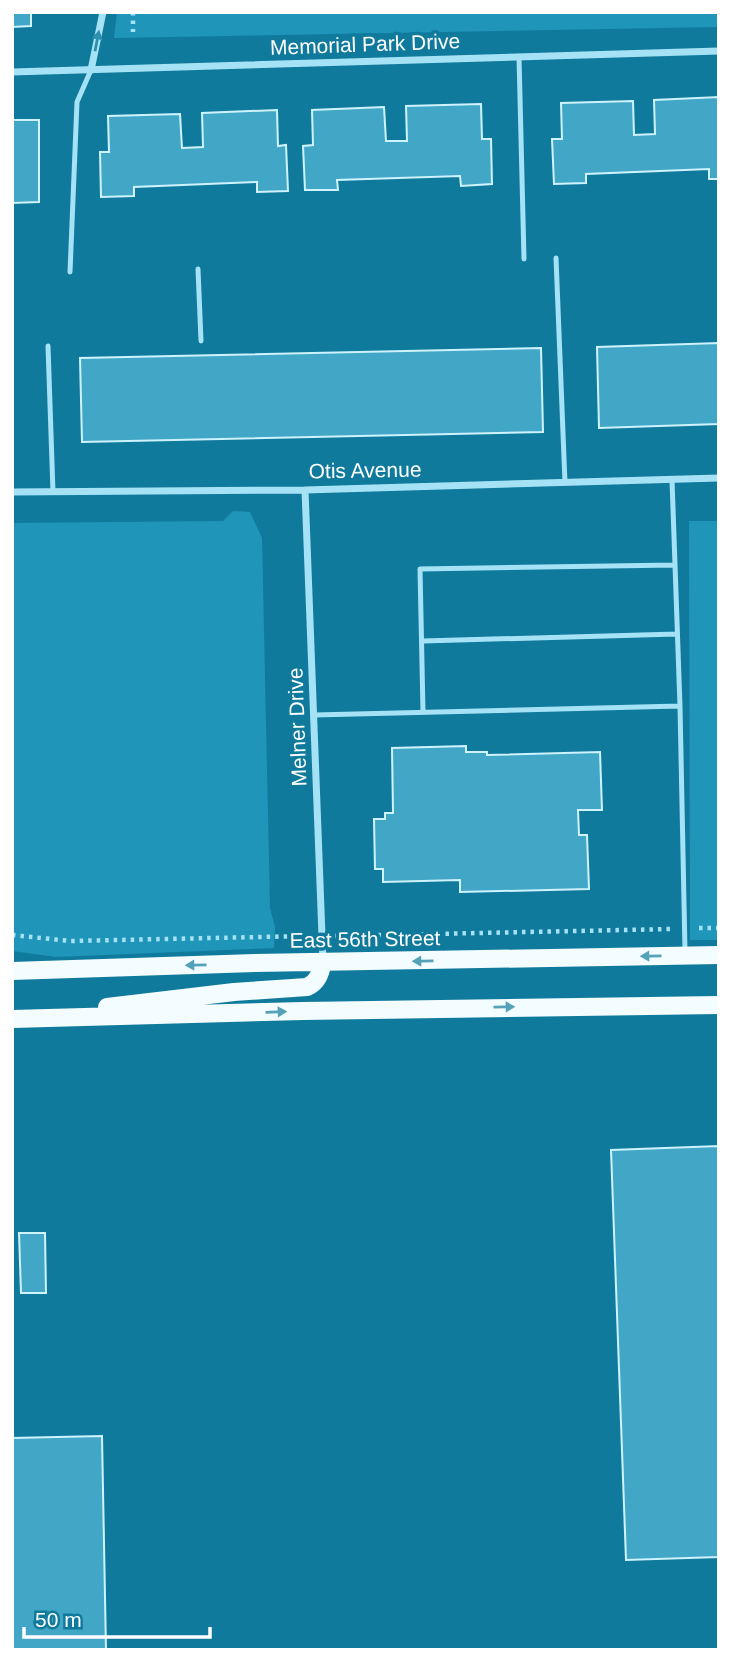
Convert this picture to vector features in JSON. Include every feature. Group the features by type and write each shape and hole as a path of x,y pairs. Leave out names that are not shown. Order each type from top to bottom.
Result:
{"main road":[{"name":"East 56th Street","path":"12,971 719,955"},
{"path":"34,1018 193,996 307,987 314,984 319,977 323,962"},
{"path":"12,1019 719,1004"}],"street":[{"path":"91,70 103,12"},
{"name":"Memorial Park Drive","path":"12,72 719,51"},
{"name":"Otis Avenue","path":"12,492 305,489 719,478"},
{"name":"Melner Drive","path":"305,489 323,962"}],"lane":[{"path":"519,57 524,259"},
{"path":"70,272 77,102 91,70"},
{"path":"556,258 565,482"},
{"path":"198,269 201,341"},
{"path":"48,346 53,492"},
{"path":"672,480 685,956"},
{"path":"423,712 421,569 675,565"},
{"path":"423,640 677,634"},
{"path":"314,715 680,706"}],"path":[{"path":"133,12 133,32"},
{"path":"12,935 70,941 719,928"}],"shaded area":[{"path":"117,12 719,12 719,27 114,38"},
{"path":"233,511 250,512 262,538 270,908 275,927 274,948 56,957 12,951 12,523 223,521"},
{"path":"689,521 719,521 719,940 690,940"}],"building":[{"path":"12,12 31,12 31,26 12,27"},
{"path":"719,97 719,179 709,179 709,169 586,174 586,183 554,184 552,139 562,139 561,103 633,101 634,135 655,134 654,100"},
{"path":"481,104 482,139 491,139 492,184 461,186 460,176 337,180 338,190 305,190 303,146 313,145 312,110 384,107 386,141 407,141 406,106"},
{"path":"277,110 278,146 286,145 288,191 257,192 257,182 134,187 134,196 101,197 100,152 109,152 108,116 180,114 182,148 203,147 202,113"},
{"path":"12,120 39,120 39,202 12,203"},
{"path":"719,343 719,424 599,428 597,347"},
{"path":"541,348 543,432 82,442 80,358"},
{"path":"466,746 466,752 487,752 487,755 600,752 602,810 578,810 579,835 587,835 589,889 460,892 460,880 383,882 383,869 375,869 374,819 385,819 385,813 393,813 392,748"},
{"path":"719,1146 719,1557 626,1560 611,1150"},
{"path":"19,1233 45,1233 46,1293 21,1293"},
{"path":"102,1436 106,1650 12,1650 12,1438"}]}
